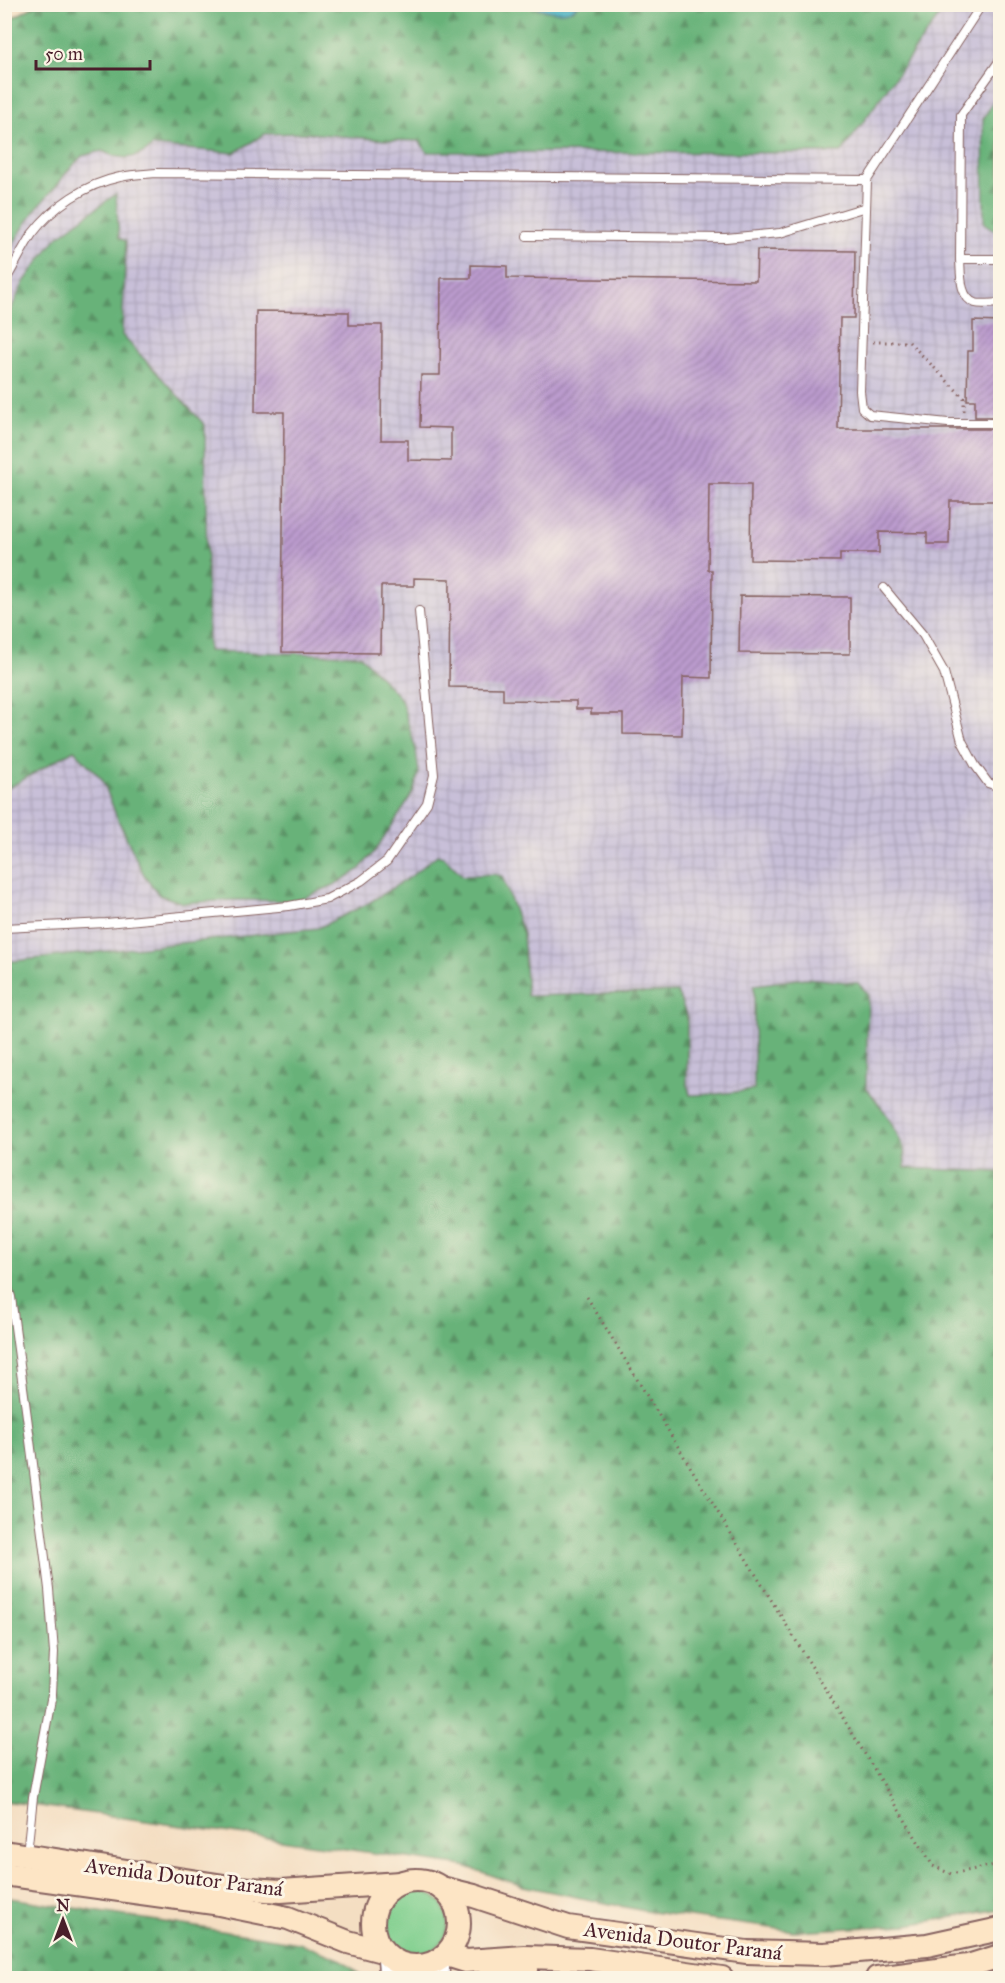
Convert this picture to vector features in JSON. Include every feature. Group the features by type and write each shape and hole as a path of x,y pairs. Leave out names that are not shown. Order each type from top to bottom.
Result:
{"main road":[{"name":"Avenida Doutor Paraná","path":"15,1853 194,1883 281,1891 400,1883"},
{"name":"Avenida Doutor Paraná","path":"4,1874 225,1905 288,1918 348,1942 383,1952"},
{"path":"414,1880 428,1881 441,1888 452,1899 459,1912 460,1928 456,1942 443,1964 412,1966 395,1961 383,1952 375,1939 372,1926 379,1899 388,1889 414,1880"},
{"name":"Avenida Doutor Paraná","path":"441,1888 474,1896 568,1927 747,1952 824,1954 927,1945 1000,1929"},
{"path":"877,1978 968,1966 1000,1956"},
{"name":"Avenida Doutor Paraná","path":"443,1964 525,1957 590,1959 722,1978"},
{"path":"488,1978 503,1972 537,1969 647,1968"}],"street":[{"path":"383,1952 387,1978"}],"lane":[{"path":"982,4 867,180 860,391 862,408 870,415 964,423 1000,423"},
{"path":"1000,60 961,116 960,258 962,287 968,298 975,303 1000,303"},
{"path":"4,283 33,234 53,213 75,194 95,184 120,177 157,173 440,178 867,180"},
{"path":"527,236 726,238 780,233 866,207"},
{"path":"960,258 1000,258"},
{"path":"884,588 923,635 944,672 962,741 975,765 988,783 1000,787"},
{"path":"4,927 106,923 298,904 327,899 361,880 387,861 427,803 434,775 419,611"},
{"path":"4,1275 10,1297 27,1417 50,1600 54,1652 52,1694 33,1797 15,1853"}],"path":[{"path":"861,342 909,342 964,398 964,423"},
{"path":"587,1297 933,1866 951,1874 1000,1864"}],"shaded area":[{"path":"36,4 1000,5 1000,1265 5,1253 4,22"}],"green space":[{"path":"531,4 546,11 573,10 578,4 947,5 841,153 427,152 419,141 308,133 265,134 234,153 153,146 141,154 122,158 102,151 82,156 66,173 35,210 5,256 5,22 36,5"},
{"path":"1000,90 1000,234 984,223 983,119"},
{"path":"116,194 119,238 126,241 122,335 205,425 208,651 360,655 401,699 416,750 419,773 413,792 375,851 359,870 334,885 297,901 235,900 183,903 159,895 144,875 102,779 74,750 5,790 5,322 24,282 56,238"},
{"path":"437,855 444,857 463,876 493,874 502,876 523,934 527,996 677,992 687,1016 687,1083 690,1095 754,1090 754,985 805,978 858,983 868,994 866,1087 887,1115 904,1148 905,1168 1000,1172 1000,1909 907,1925 794,1931 644,1911 523,1886 464,1866 5,1801 4,1227 8,1225 4,1187 5,962 318,928 367,904 410,877"},
{"path":"416,1891 428,1893 439,1900 446,1911 448,1923 446,1935 439,1946 428,1953 416,1955 404,1953 393,1946 386,1935 384,1923 386,1911 393,1900 404,1893"},
{"path":"4,1897 299,1943 342,1960 364,1978 5,1978"}],"water":[{"path":"531,5 578,5 561,12"}],"building":[{"path":"757,250 855,251 854,318 840,318 838,429 1000,429 1000,501 950,501 949,544 927,544 927,533 879,532 879,553 840,553 840,561 750,560 751,484 709,484 708,570 712,570 711,678 683,677 682,735 623,734 623,714 591,714 591,709 576,709 576,701 503,700 503,688 449,687 450,579 414,578 414,586 381,586 380,653 282,652 284,412 255,412 256,311 349,312 349,325 382,325 381,440 408,440 408,460 451,461 451,428 420,427 421,375 440,375 441,278 471,278 471,265 507,266 507,278 756,281"},
{"path":"973,321 1000,322 1000,417 975,417 975,400 967,400 968,351 973,351"},
{"path":"740,596 850,597 850,654 739,653"}]}
